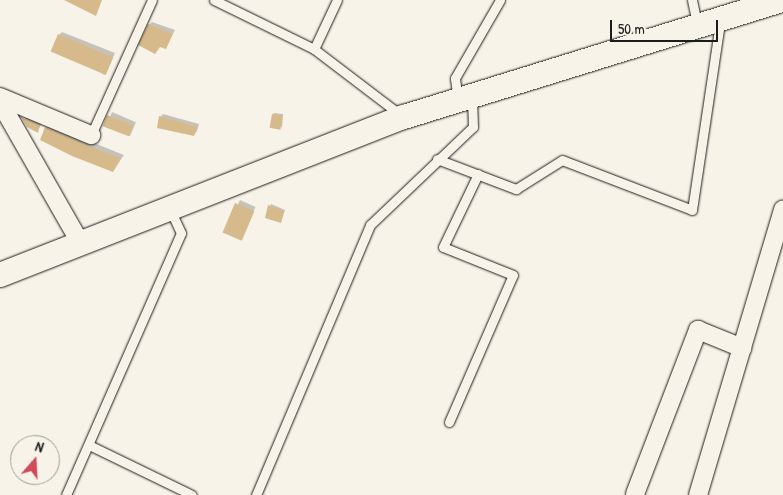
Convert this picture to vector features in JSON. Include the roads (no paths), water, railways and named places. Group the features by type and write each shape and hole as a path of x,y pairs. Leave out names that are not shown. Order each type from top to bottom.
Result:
{"main road":[{"path":"0,275 169,207 404,117 781,0"}],"street":[{"path":"0,97 92,135"},
{"path":"0,102 81,244"},
{"path":"698,495 783,209"},
{"path":"636,494 698,330 742,348"}],"lane":[{"path":"92,135 152,0"},
{"path":"214,0 314,49 404,117"},
{"path":"314,49 337,0"},
{"path":"256,495 370,225 437,159 473,127 465,98 455,78 500,0"},
{"path":"692,0 698,26"},
{"path":"437,159 516,189 562,160 692,210 720,19"},
{"path":"449,422 513,275 443,247 478,174"},
{"path":"66,495 181,233 169,207"},
{"path":"89,445 192,495"}]}
